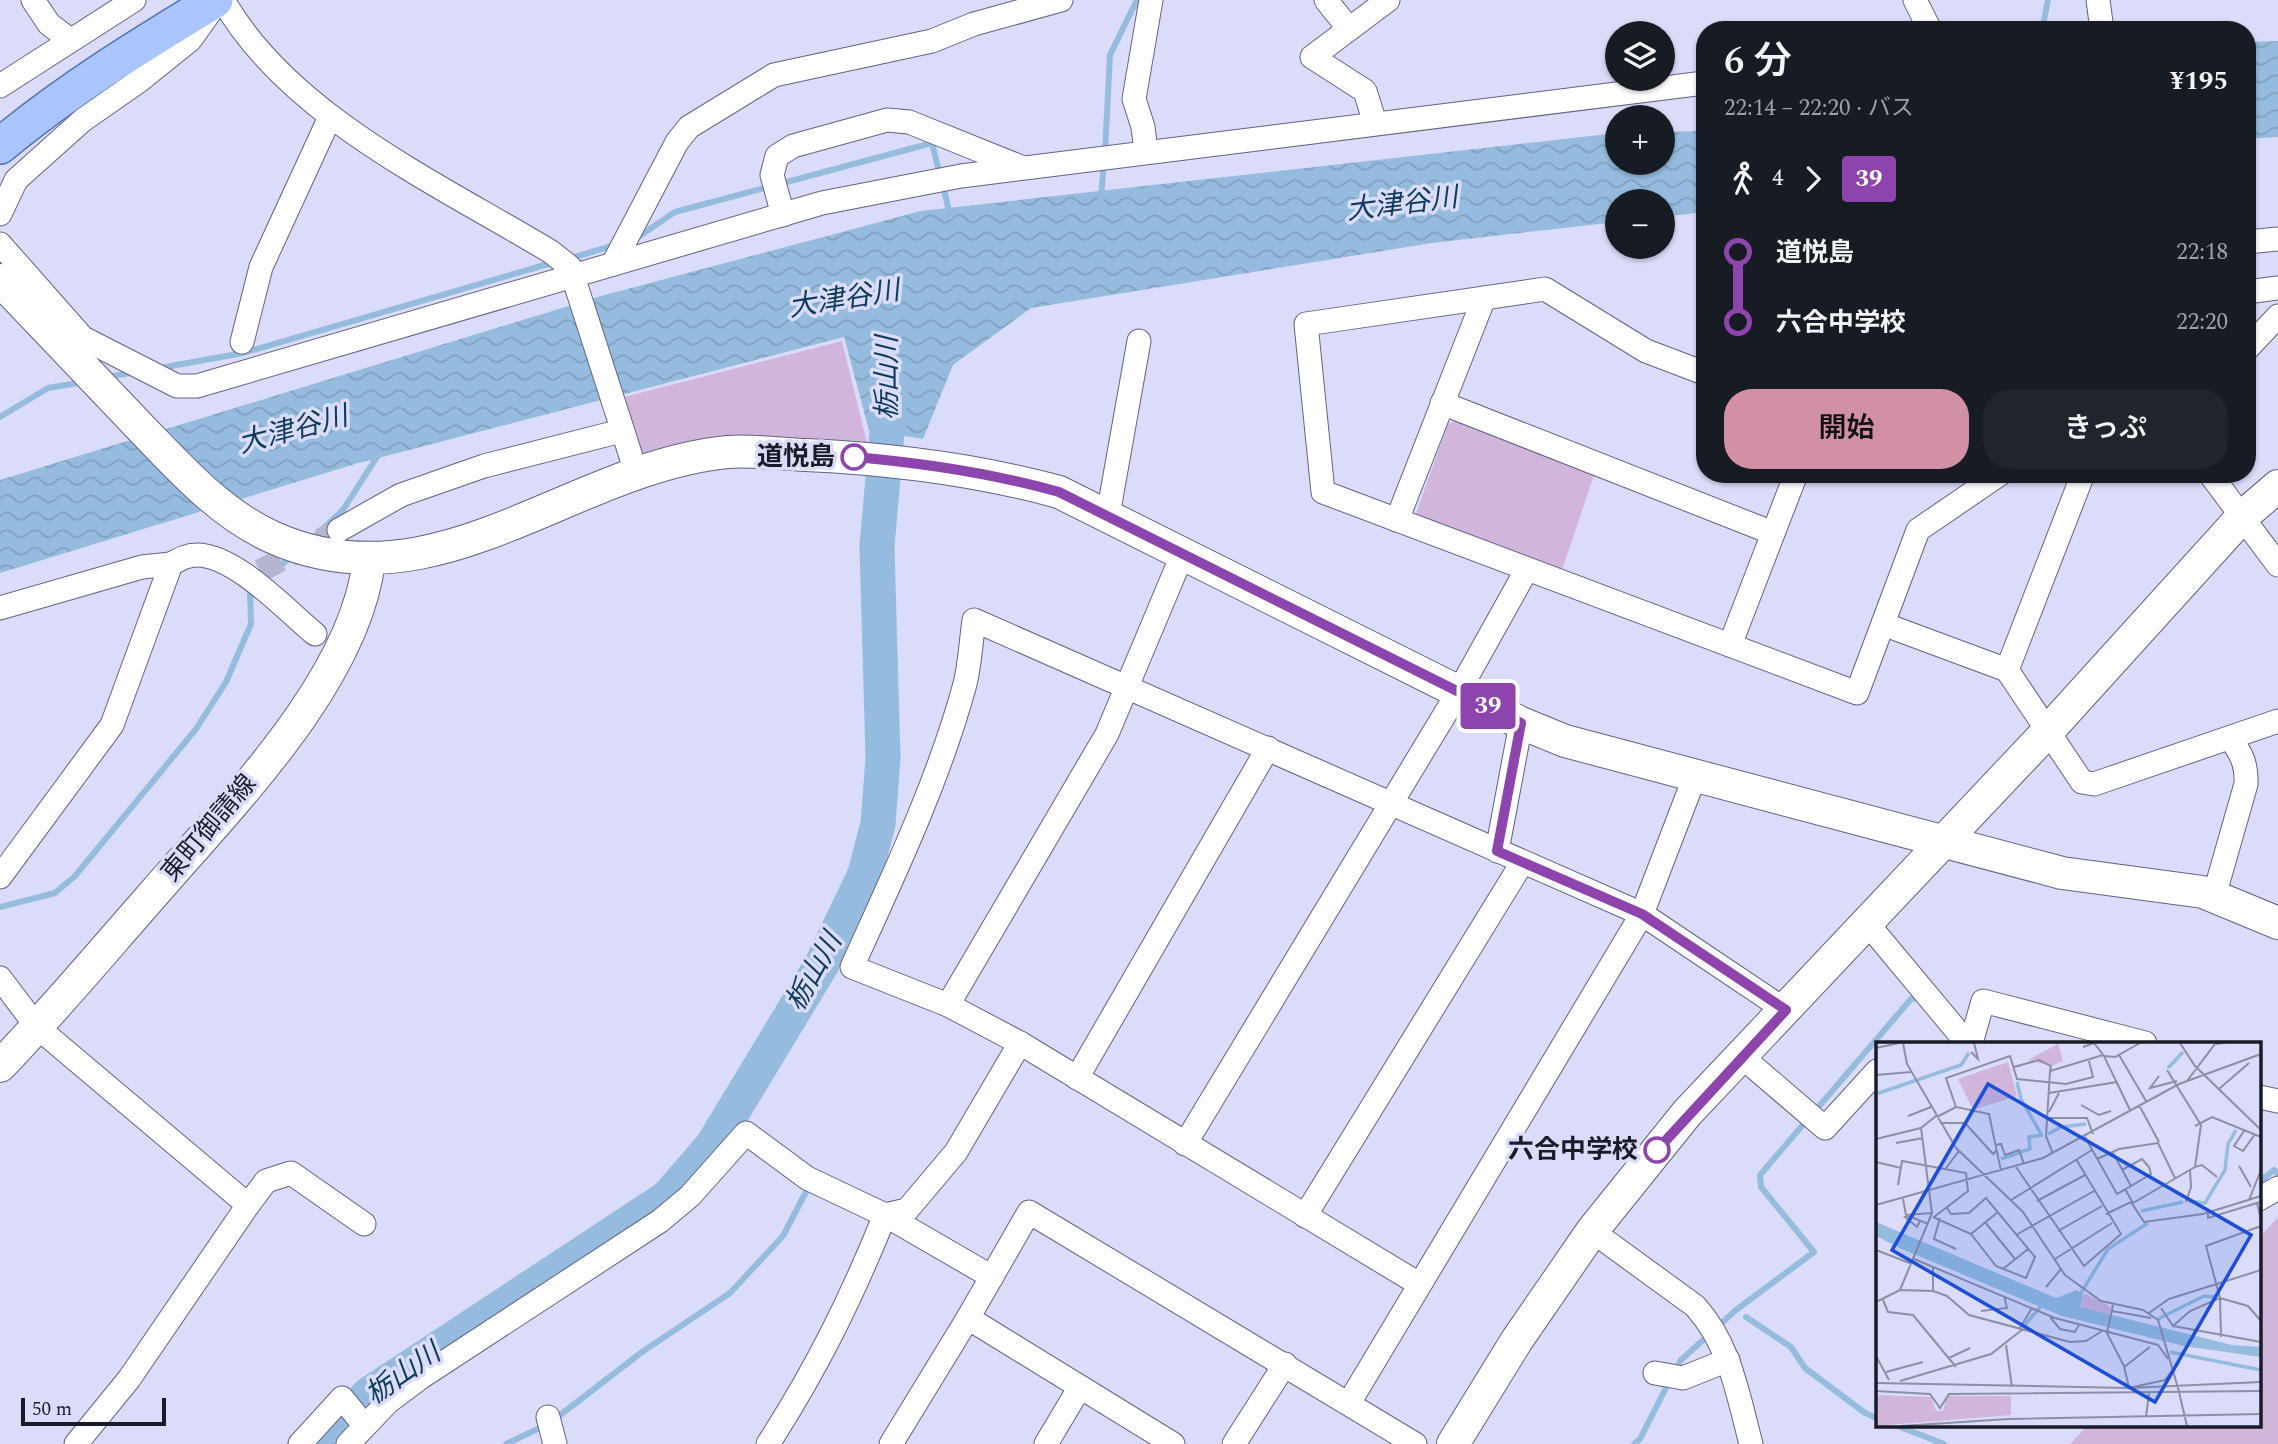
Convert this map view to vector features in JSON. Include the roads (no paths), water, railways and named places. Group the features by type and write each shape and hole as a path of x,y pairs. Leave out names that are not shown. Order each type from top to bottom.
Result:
{"main road":[{"path":"0,146 46,108 108,65 219,0"}],"street":[{"path":"33,0 49,24 70,40"},
{"path":"0,86 134,0"},
{"path":"0,214 16,180 83,120 139,81 190,40 219,0 241,32 330,117 551,252 570,267 636,471"},
{"path":"613,264 677,142 690,127 774,75 932,41 974,24 1061,0"},
{"path":"1146,151 1143,127 1134,99 1151,0"},
{"path":"1325,0 1349,29"},
{"path":"1375,123 1364,91 1312,57 1388,0"},
{"path":"1915,0 1926,21"},
{"path":"2098,0 2099,21"},
{"path":"0,244 83,338 177,386 197,386 822,203 936,181 1146,151 1696,84"},
{"path":"242,342 261,267 330,117"},
{"path":"783,215 772,175 777,156 793,146 887,120 909,122 1024,168"},
{"path":"2256,241 2278,239"},
{"path":"0,280 127,413 220,505 270,536 316,552 369,560 424,553 509,527 636,471 730,452 854,457 932,464 999,476 1059,492 1521,723 1565,741 1943,844 2062,873 2214,896 2278,923"},
{"path":"2256,291 2278,288"},
{"path":"1696,370 1646,351 1545,289 1306,324 1323,492 1857,693 1918,530 1987,483"},
{"path":"1397,520 1484,298"},
{"path":"2256,339 2278,316"},
{"path":"1108,515 1139,341"},
{"path":"1442,403 1773,533"},
{"path":"340,530 401,495 619,424"},
{"path":"1730,645 1792,483"},
{"path":"2007,670 2074,483"},
{"path":"2217,483 2278,565"},
{"path":"1453,1444 1517,1340 1592,1231 1687,1114 1943,844 2242,517 2278,486"},
{"path":"948,1005 1107,734 1183,553"},
{"path":"0,608 142,567 171,564 187,555 200,554 254,574 315,634"},
{"name":"東町御請線","path":"0,1066 37,1027 296,723 346,641 364,589 369,560"},
{"path":"0,877 112,725 171,564"},
{"path":"1185,1143 1459,691 1527,569"},
{"path":"1419,1284 1020,1043 948,1005 852,967 904,854 948,733 965,682 974,620 1642,914 1786,1010"},
{"path":"1883,624 2007,670 2082,782 2094,784 2278,721"},
{"path":"1497,851 1521,723"},
{"path":"2214,896 2246,784 2247,770 2242,754 2230,738"},
{"path":"1077,1078 1268,748"},
{"path":"1349,1404 1642,914 1695,776"},
{"path":"1305,1216 1522,863"},
{"path":"1867,923 1968,1042"},
{"path":"0,978 37,1027 248,1205"},
{"path":"1969,1042 1983,1001 2142,1042"},
{"path":"886,1215 907,1210 956,1152 1020,1043"},
{"path":"1741,1056 1825,1128 1876,1072"},
{"path":"2260,1097 2278,1101"},
{"path":"348,1444 364,1424 421,1378 660,1221 690,1196 746,1133 807,1178 886,1215 992,1277"},
{"path":"76,1444 129,1379 266,1181 291,1173 364,1224"},
{"path":"2260,1198 2278,1188"},
{"path":"891,1444 1029,1213 1415,1444"},
{"path":"768,1444 809,1381 845,1311 886,1215"},
{"path":"1592,1231 1695,1306 1707,1318 1728,1360 1751,1444"},
{"path":"968,1318 1173,1444"},
{"path":"1657,1373 1683,1378 1728,1360"},
{"path":"1234,1444 1285,1364"},
{"path":"1046,1444 1080,1387"},
{"path":"300,1444 342,1398 364,1424"},
{"path":"548,1417 555,1444"}],"water":[{"path":"2278,41 2278,137 2256,138 2256,42"},
{"name":"大津谷川","path":"1696,131 1696,213 1675,216 1675,189 1605,189 1605,223 1432,243 1031,308 953,365 923,439 869,430 844,337 355,464 0,573 0,480 601,296 921,211 1605,134 1605,175 1675,175 1675,132"}],"waterway":[{"path":"1105,152 1110,55 1137,0"},
{"path":"2044,21 2048,0"},
{"path":"635,239 675,212 932,143 940,175"},
{"path":"1101,198 1104,163"},
{"path":"943,185 950,216"},
{"path":"568,259 615,245"},
{"path":"160,368 243,353 555,262"},
{"path":"108,377 135,372"},
{"path":"0,417 48,388 84,382"},
{"name":"栃山川","path":"324,1444 369,1394 668,1197 712,1146 822,964 865,874 878,824 883,758 877,546 891,386"},
{"path":"312,539 343,510 380,452"},
{"path":"0,907 55,893 75,876 196,729 226,682 251,624 250,592 293,555"},
{"path":"1815,1111 1911,999 1921,998"},
{"path":"1675,1371 1681,1360 1736,1310 1814,1252 1761,1187 1760,1175 1808,1119"},
{"path":"2260,1181 2274,1170 2278,1174"},
{"path":"555,1419 642,1352 730,1293 783,1236 808,1188"},
{"path":"1746,1317 1791,1347 1805,1368 1865,1413 1876,1418"},
{"path":"1634,1444 1640,1439 1670,1380"},
{"path":"506,1444 546,1425"},
{"path":"1898,1426 1944,1444"}],"tunnel":[{"path":"260,571 339,530"}],"place":[{"name":"道悦島","path":"854,457"},
{"name":"六合中学校","path":"1657,1150"}]}
